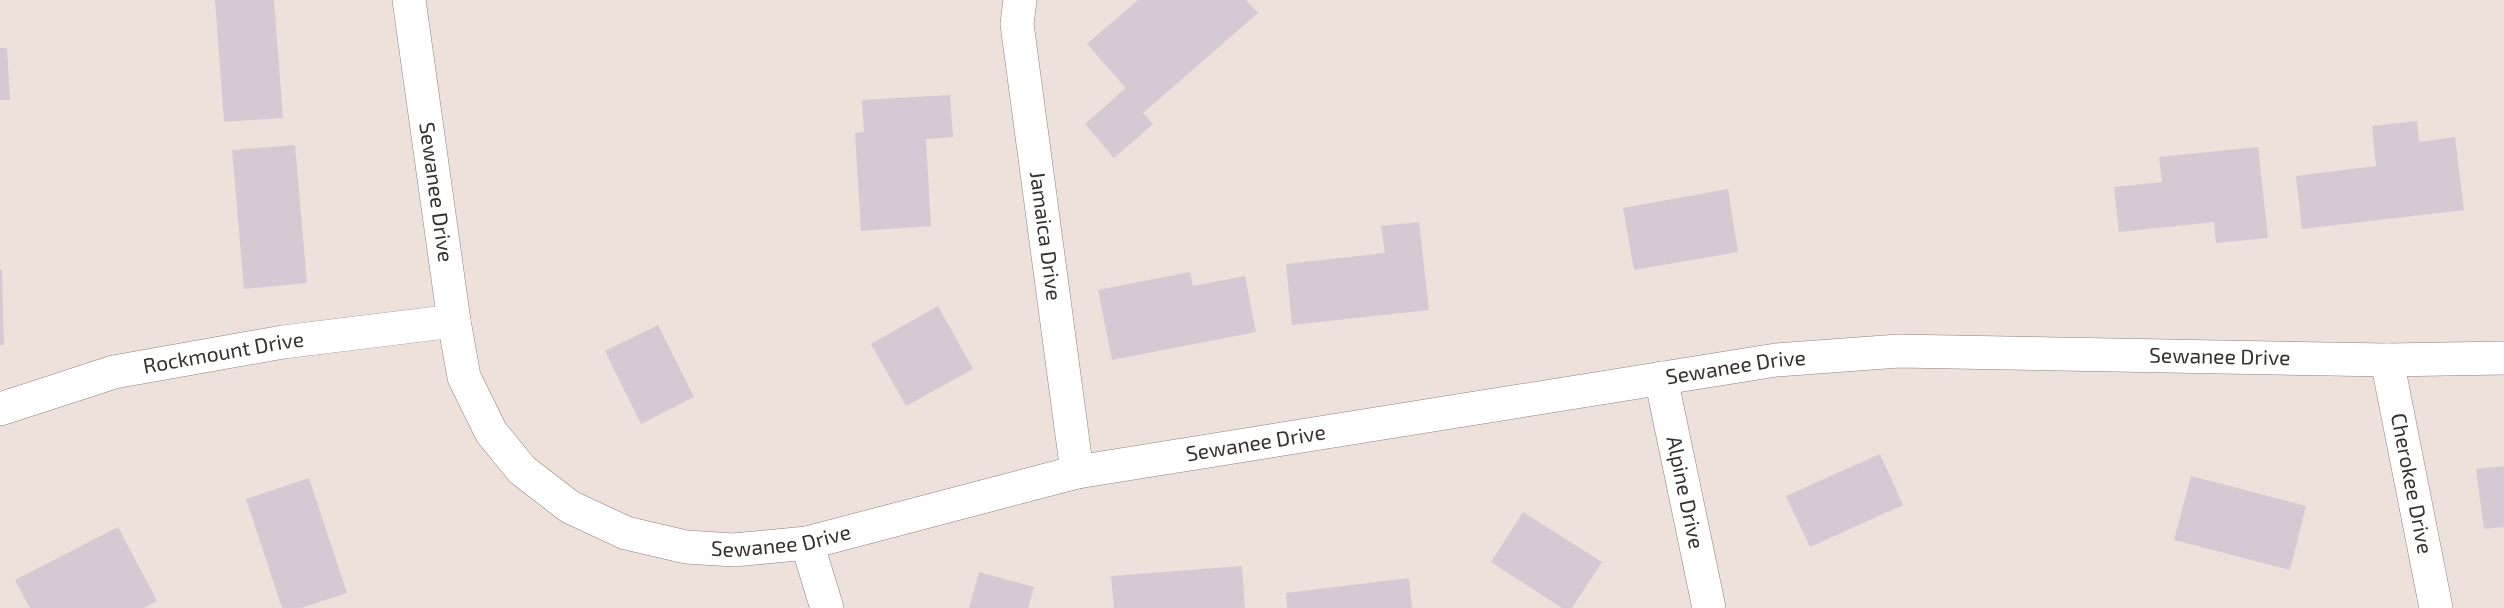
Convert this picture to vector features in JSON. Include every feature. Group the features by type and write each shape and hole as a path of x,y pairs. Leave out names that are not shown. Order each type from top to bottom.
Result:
{"street":[{"name":"Sewanee Drive","path":"409,0 454,321 464,377 491,432 522,470 570,507 626,533 686,548 734,550 807,543 1077,472 1776,360 1899,351 2387,360 2504,358"},
{"name":"Jamaica Drive","path":"1020,0 1017,24 1077,472"},
{"name":"Rockmount Drive","path":"0,409 114,372 284,342 454,321"},
{"name":"Cherokee Drive","path":"2387,360 2436,608"},
{"name":"Alpine Drive","path":"1661,378 1709,608"},
{"path":"807,543 827,608"}],"building":[{"path":"215,0 274,0 283,118 224,122"},
{"path":"1138,0 1246,0 1258,13 1143,113 1153,124 1114,158 1085,124 1126,88 1087,44"},
{"path":"0,48 7,48 10,100 0,100"},
{"path":"950,95 953,137 926,139 931,226 861,231 855,133 864,132 862,100"},
{"path":"2417,121 2419,142 2455,137 2464,210 2302,229 2296,176 2376,166 2372,126"},
{"path":"295,145 307,283 244,289 232,150"},
{"path":"2258,147 2268,238 2216,243 2214,222 2119,232 2114,187 2162,182 2159,157"},
{"path":"1728,189 1738,252 1634,270 1623,208"},
{"path":"1419,222 1429,310 1292,325 1286,264 1385,253 1381,226"},
{"path":"0,270 2,270 4,345 0,345"},
{"path":"1190,272 1193,286 1245,276 1256,332 1112,360 1098,290"},
{"path":"938,306 973,369 906,406 871,344"},
{"path":"658,325 694,397 641,424 605,351"},
{"path":"1880,454 1903,505 1810,547 1786,496"},
{"path":"2504,466 2504,527 2484,529 2476,469"},
{"path":"2191,476 2306,506 2290,570 2174,540"},
{"path":"309,478 347,593 301,608 282,608 246,499"},
{"path":"1523,512 1602,562 1572,608 1562,608 1491,562"},
{"path":"118,527 157,601 144,608 30,608 15,580"},
{"path":"1242,566 1245,608 1114,608 1111,576"},
{"path":"979,572 1034,587 1028,608 969,608"},
{"path":"1409,578 1412,608 1287,608 1286,593"}]}
